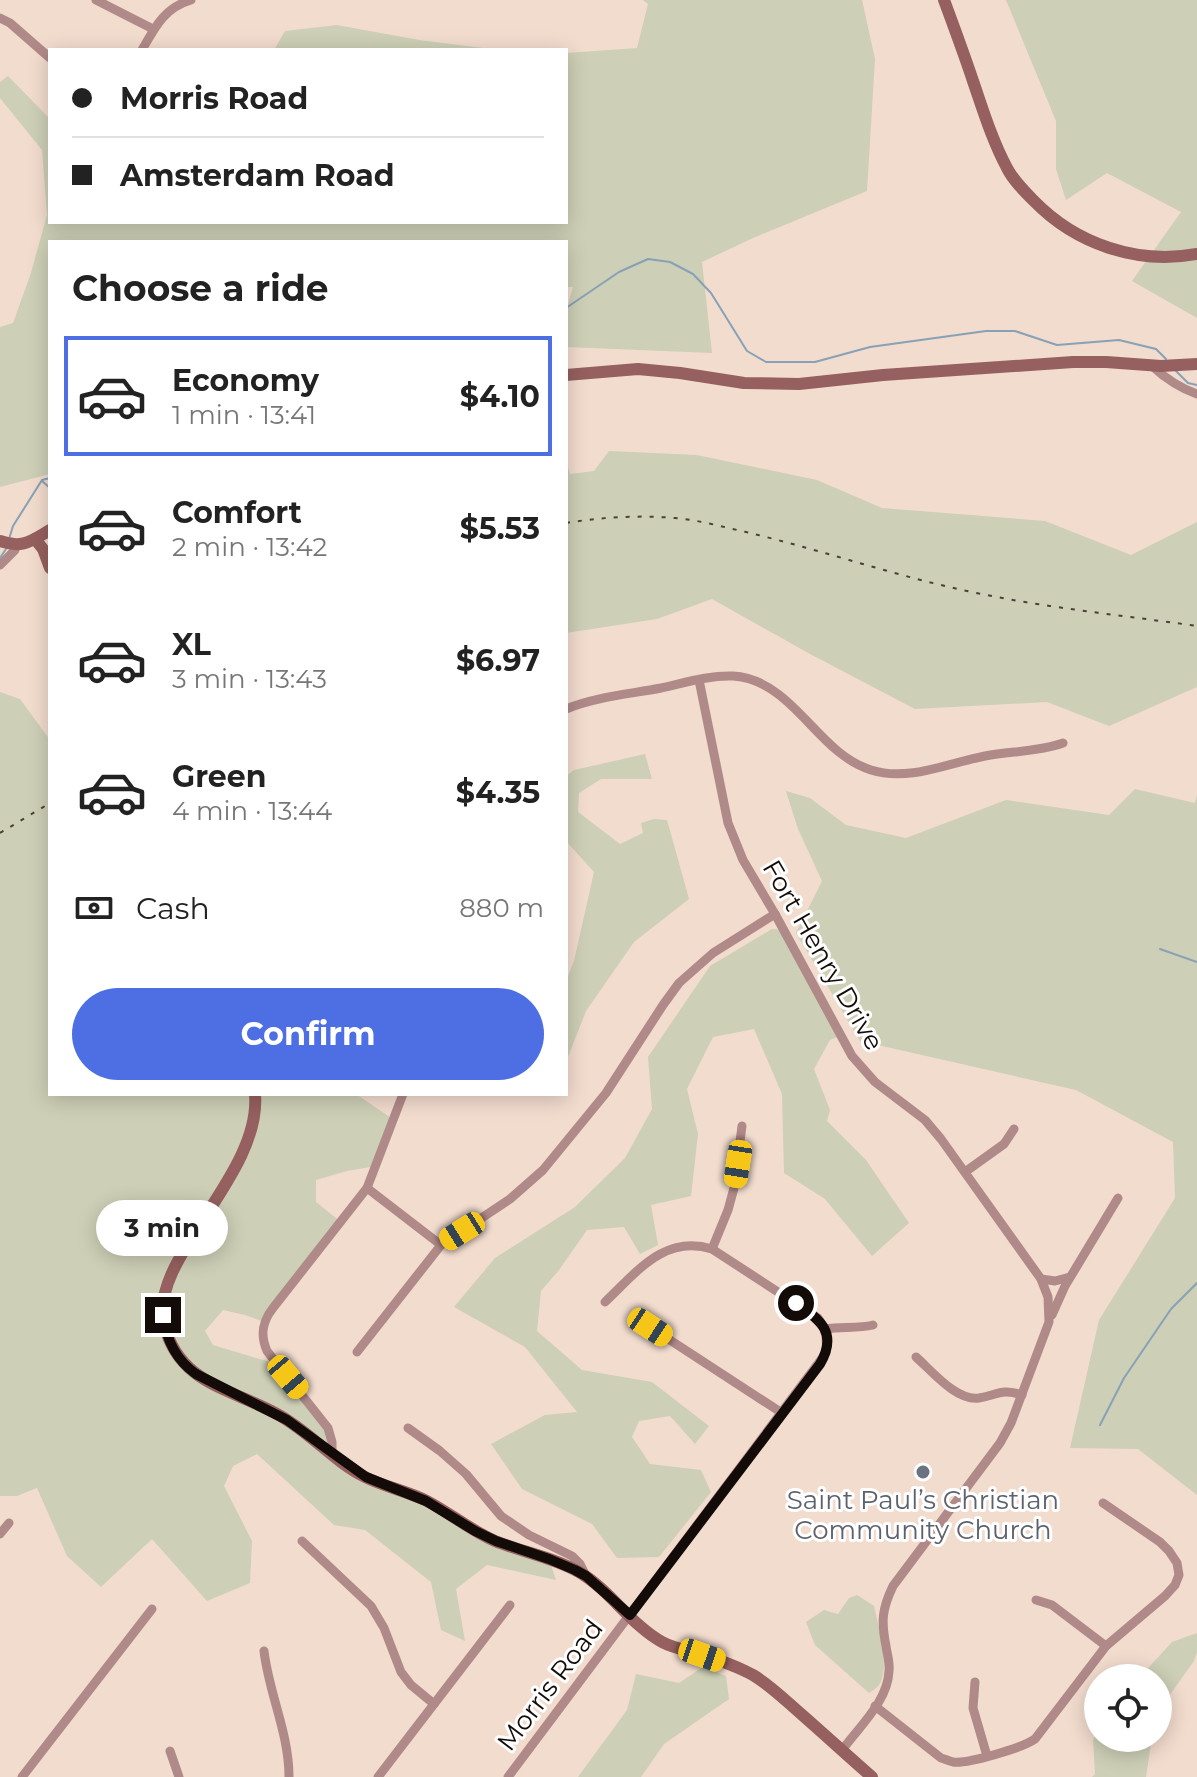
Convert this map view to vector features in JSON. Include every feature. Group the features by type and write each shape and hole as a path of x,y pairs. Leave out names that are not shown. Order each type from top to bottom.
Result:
{"street":[{"path":"96,0 153,29"},
{"path":"143,48 167,12 191,0"},
{"path":"944,0 995,143 1008,171 1028,196 1063,227 1108,248 1164,257 1197,254"},
{"path":"0,18 48,56"},
{"path":"568,375 638,369 744,383 786,384 1073,362 1157,366 1197,364"},
{"path":"1157,366 1164,377 1197,394"},
{"path":"0,565 9,557 7,543 35,539 48,531"},
{"path":"35,539 48,563"},
{"path":"568,708 592,701 733,676 762,684 780,695 834,748 854,762 891,774 1063,743"},
{"name":"Fort Henry Drive","path":"699,680 728,823 743,860 852,1056 875,1082 925,1120 1041,1279 1048,1297 1049,1322 1011,1423 1000,1443 893,1586 882,1615 890,1670 885,1690 841,1749"},
{"path":"357,1352 441,1245 510,1199 543,1170 606,1093 679,983 713,953 775,914"},
{"path":"255,1096 252,1128 243,1150 167,1284 164,1324 175,1354 189,1369 220,1388 276,1413 366,1477 426,1501 496,1541 549,1559 586,1576 663,1642 731,1664 764,1682 872,1777"},
{"path":"332,1454 328,1428 267,1351 263,1329 266,1317 367,1188 402,1096"},
{"path":"712,1249 734,1188 742,1126"},
{"path":"965,1172 1004,1144 1014,1129"},
{"path":"367,1188 441,1245"},
{"path":"1049,1322 1070,1277 1118,1198"},
{"path":"605,1302 662,1252 697,1244 712,1249 796,1303 818,1318 825,1329 873,1325"},
{"path":"1041,1279 1055,1281 1070,1277"},
{"path":"650,1327 782,1413"},
{"name":"Morris Road","path":"508,1777 826,1353 825,1329"},
{"path":"916,1357 966,1397 1005,1391 1022,1395"},
{"path":"408,1428 466,1474 501,1516 529,1535 572,1556 586,1576"},
{"path":"875,1706 941,1758 954,1762 1025,1746 1035,1739 1106,1646 1165,1596 1179,1575 1177,1563 1160,1542 1103,1503"},
{"path":"0,1534 9,1523"},
{"path":"302,1541 371,1606 384,1628 401,1672 434,1704"},
{"path":"1036,1600 1052,1605 1106,1646"},
{"path":"378,1777 510,1605"},
{"path":"22,1777 152,1609"},
{"path":"264,1651 283,1724 289,1755 289,1777"},
{"path":"975,1682 973,1708 987,1756"},
{"path":"170,1751 179,1777"}],"green space":[{"path":"643,0 862,0 875,59 867,191 702,262 712,353 568,347 568,304 573,287 568,287 568,240 48,240 48,475 0,487 0,327 13,323 47,215 42,150 0,98 0,82 8,76 48,117 48,224 568,224 568,53 637,48 648,4"},
{"path":"1006,0 1197,0 1197,318 1132,281 1181,212 1107,173 1066,200 1056,169 1056,121"},
{"path":"337,25 483,48 275,48 285,31"},
{"path":"609,451 697,455 817,480 882,508 1045,521 1131,555 1197,522 1197,687 1109,726 1047,702 915,709 712,599 657,619 568,633 568,467 570,474 594,471"},
{"path":"0,692 20,699 48,737 48,1096 359,1096 394,1120 376,1166 316,1180 316,1202 341,1222 264,1322 223,1310 205,1331 213,1345 276,1364 328,1428 332,1454 475,1531 549,1559 556,1580 487,1565 456,1589 465,1641 441,1630 431,1582 365,1530 334,1525 257,1454 233,1466 224,1486 252,1541 250,1583 207,1601 152,1539 101,1587 67,1556 37,1488 17,1496 0,1496"},
{"path":"645,754 652,779 601,779 579,793 578,812 620,844 643,833 641,823 654,819 667,820 689,899 634,942 586,1011 568,1057 568,976 594,872 568,843 568,774 574,770"},
{"path":"1135,789 1195,803 1197,795 1197,1495 1138,1449 1070,1448 1099,1320 1175,1198 1173,1142 1076,1090 860,1041 796,933 822,881 798,829 786,791 810,798 846,825 906,838 1006,800 1109,815"},
{"path":"772,929 783,930 840,1036 830,1040 814,1069 830,1110 827,1121 866,1160 909,1223 872,1256 825,1199 784,1173 782,1094 754,1029 713,1037 687,1089 698,1134 691,1196 651,1205 658,1245 640,1254 624,1227 587,1230 541,1291 537,1331 582,1370 652,1382 709,1426 695,1444 670,1416 639,1421 632,1437 650,1464 701,1470 711,1492 659,1557 617,1558 592,1524 522,1489 491,1444 545,1415 577,1412 525,1347 454,1307 495,1258 575,1207 625,1158 652,1109 648,1057 710,966"},
{"path":"857,1595 874,1606 882,1647 882,1678 869,1693 815,1645 806,1622 824,1610 838,1614 849,1598"},
{"path":"1197,1633 1194,1661 1172,1692 1172,1664 1152,1664 1172,1642"},
{"path":"703,1667 726,1676 729,1699 664,1744 641,1777 578,1777 627,1710 636,1674 679,1683"},
{"path":"1094,1752 1150,1752 1146,1777 1092,1777 1095,1774"}],"waterway":[{"path":"568,307 619,272 648,259 670,262 693,274 711,293 747,351 766,362 815,362 870,347 986,331 1015,331 1057,345 1119,340 1156,349 1166,359"},
{"path":"1175,370 1188,383 1197,385"},
{"path":"9,539 13,526 42,480 48,478"},
{"path":"42,481 48,486"},
{"path":"0,558 6,549"},
{"path":"1160,949 1197,962"},
{"path":"1100,1425 1124,1378 1171,1309 1197,1283"}],"railway":[{"path":"568,523 634,517 693,520 976,593 1197,626"},
{"path":"0,833 48,804"}],"place":[{"name":"Saint Paul’s Christian Community Church","path":"923,1472"}],"route":[{"path":"163,1315 175,1354 196,1374 276,1413 366,1477 426,1501 496,1541 549,1559 586,1576 630,1615 826,1353 825,1329 818,1318 796,1303"}]}
